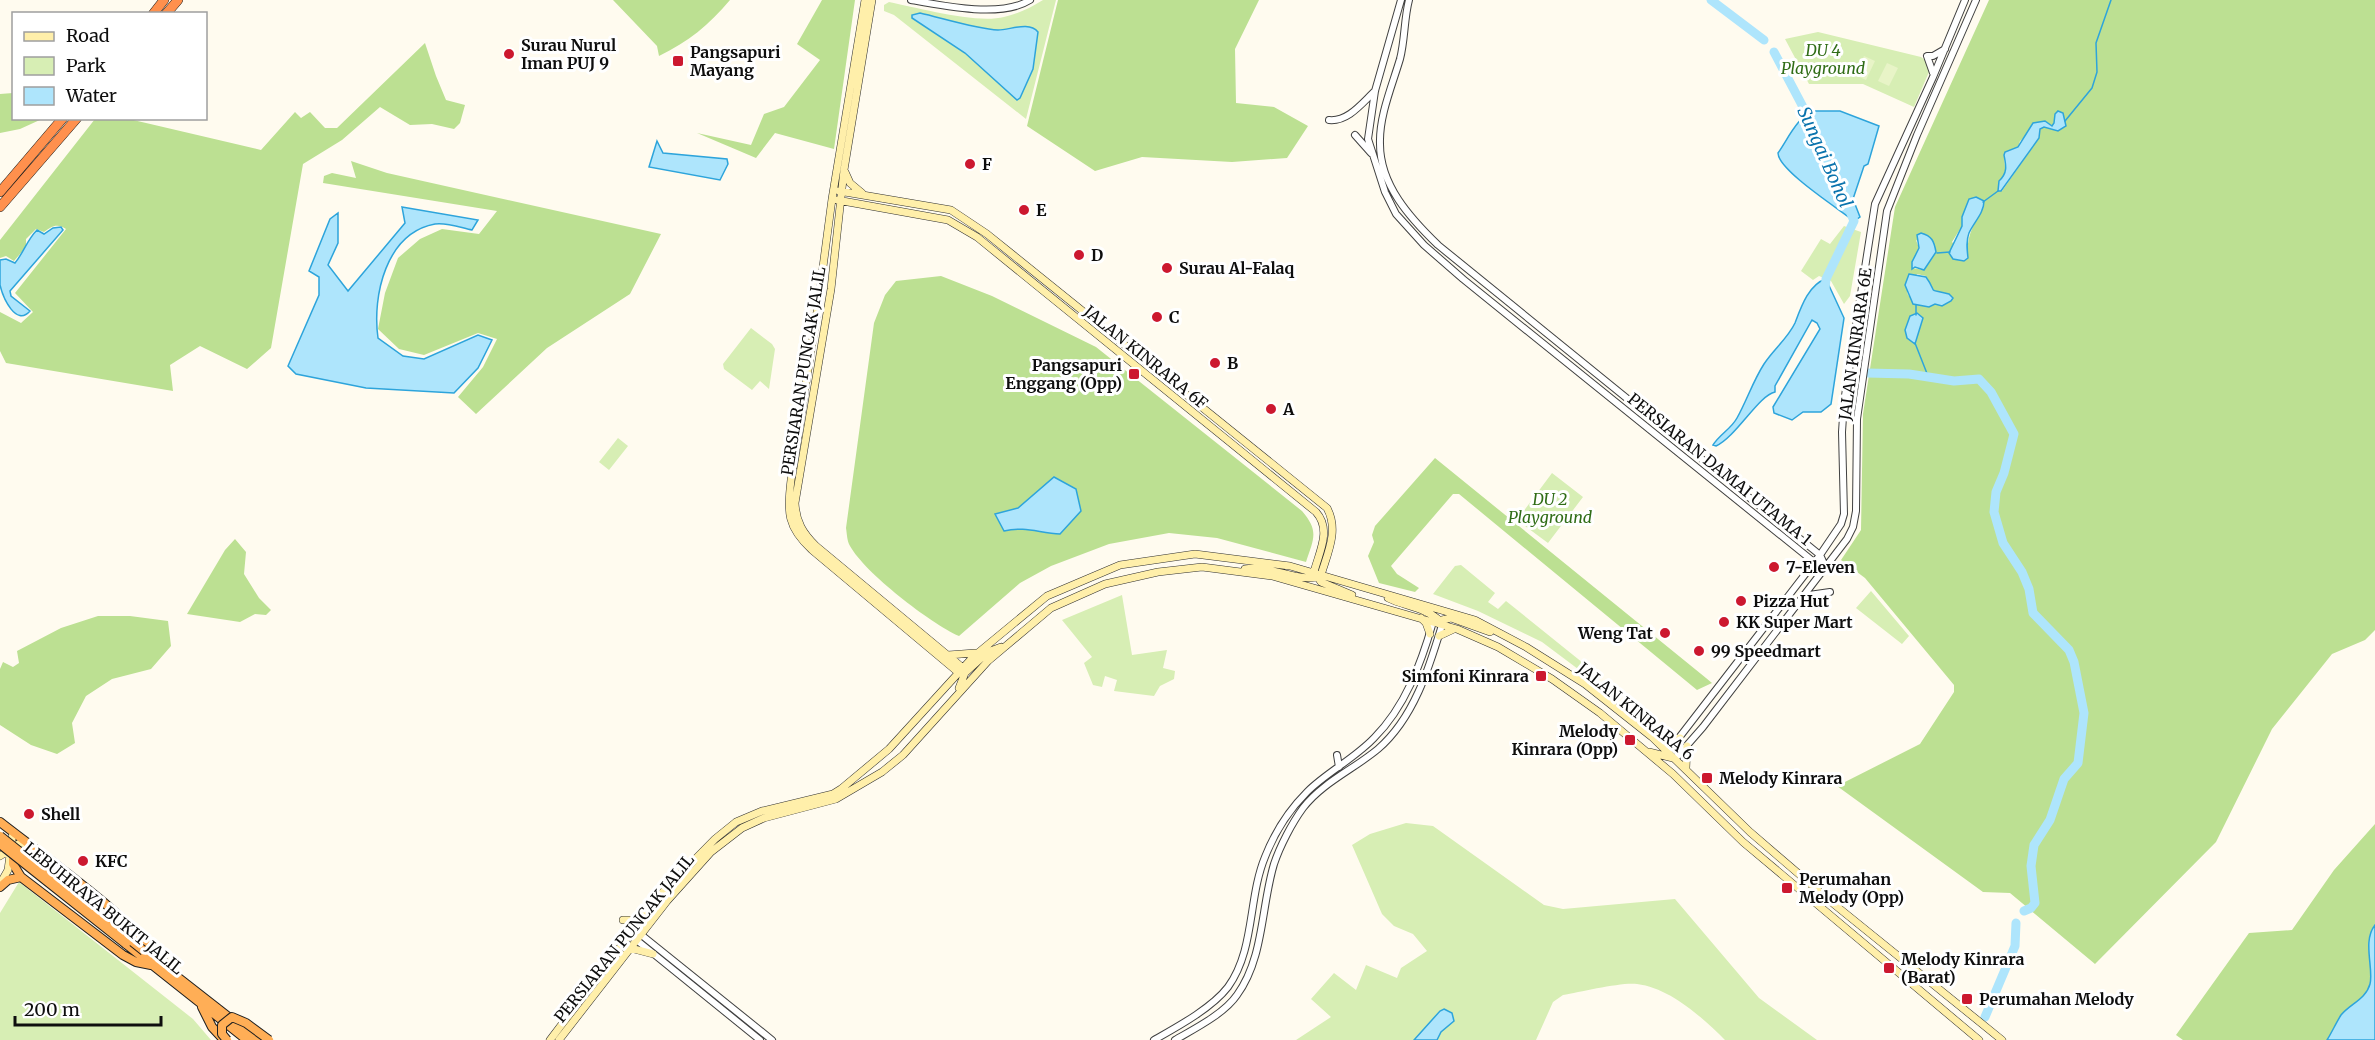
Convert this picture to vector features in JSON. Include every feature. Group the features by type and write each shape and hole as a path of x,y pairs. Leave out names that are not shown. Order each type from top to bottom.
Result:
{"highway":[{"path":"155,12 164,0"},
{"path":"168,12 178,0"},
{"path":"0,192 61,120"},
{"path":"0,207 75,120"},
{"path":"0,822 100,901 156,950 174,975"},
{"path":"0,822 3,835 0,844"},
{"name":"LEBUHRAYA BUKIT JALIL","path":"0,836 258,1040"},
{"name":"LEBUHRAYA BUKIT JALIL","path":"0,844 247,1040"},
{"path":"31,847 13,855 12,864 21,877 123,955 136,962 151,965"},
{"path":"0,886 8,880 21,877"},
{"path":"201,1004 212,1027 225,1040"},
{"path":"225,1040 222,1025 232,1017 246,1023 269,1040"}],"main road":[{"name":"PERSIARAN PUNCAK JALIL","path":"865,0 833,190 788,504 793,528 800,539 950,664 962,671"},
{"name":"PERSIARAN PUNCAK JALIL","path":"872,0 844,170 825,327 795,503 798,523 805,535 948,655 962,671"},
{"path":"844,170 850,183 866,195"},
{"name":"JALAN KINRARA 6F","path":"833,190 951,210 963,216 1024,264 1327,508 1331,516 1333,533 1317,575"},
{"name":"JALAN KINRARA 6F","path":"832,199 948,220 967,230 1321,518 1325,528 1322,558"},
{"path":"839,221 848,208 863,204"},
{"path":"1018,271 1024,264"},
{"path":"813,334 821,332 825,327"},
{"path":"1185,407 1191,400"},
{"name":"JALAN KINRARA 6","path":"962,671 978,652 1047,596 1120,565 1203,554 1299,568 1475,620 1510,638 1585,684 1652,737 1759,840 1835,905 2002,1040"},
{"path":"1299,568 1308,567 1322,558 1332,578"},
{"name":"JALAN KINRARA 6","path":"957,693 1002,647 1051,608 1105,584 1158,572 1202,567 1272,576 1438,622 1498,647 1552,679 1600,713 1673,774 1743,842 1979,1040"},
{"path":"1241,571 1247,568 1261,568 1309,579 1317,575 1321,582 1368,603"},
{"path":"1372,590 1407,607 1430,614 1438,622 1451,618 1461,620 1510,638"},
{"path":"1421,618 1426,623 1430,634"},
{"path":"1438,636 1456,629"},
{"path":"962,671 988,652 1002,647"},
{"path":"948,655 978,652"},
{"path":"950,664 951,681"},
{"name":"PERSIARAN PUNCAK JALIL","path":"550,1040 659,896 702,851 736,822 762,811 833,794 853,780 889,748 962,671"},
{"name":"PERSIARAN PUNCAK JALIL","path":"559,1040 667,901 711,852 742,828 764,818 836,799 872,779 903,755 957,693 962,671"},
{"path":"1652,737 1659,740 1680,738"},
{"path":"1686,768 1687,746"},
{"path":"1644,750 1671,756 1673,774"},
{"path":"0,886 8,870 13,832"},
{"path":"0,856 20,843 31,847"},
{"path":"0,861 8,870"},
{"path":"623,920 633,920 644,915"},
{"path":"630,948 653,954"}],"street":[{"path":"911,0 997,11 1024,4 1030,0"},
{"path":"1371,153 1368,139 1375,91 1401,0"},
{"name":"PERSIARAN DAMAI UTAMA 1","path":"1409,0 1401,56 1386,107 1380,142 1381,159 1404,210 1438,244 1820,555 1825,566"},
{"name":"JALAN KINRARA 6E","path":"1671,756 1680,738 1820,555 1841,524 1844,513 1842,432 1844,402 1875,204 1933,77 1965,0"},
{"name":"JALAN KINRARA 6E","path":"1671,756 1687,746 1853,527 1856,511 1857,419 1887,211 1917,135 1976,0"},
{"path":"1933,77 1927,56 1933,56 1945,49"},
{"path":"1329,120 1341,120 1347,117 1375,91"},
{"path":"1355,135 1371,153"},
{"name":"PERSIARAN DAMAI UTAMA 1","path":"1371,153 1392,207 1407,227 1463,279 1802,553 1814,562 1825,566"},
{"path":"1810,547 1827,544"},
{"path":"1802,553 1806,573"},
{"path":"1802,596 1830,592"},
{"path":"1154,1040 1199,1011 1228,987 1244,953 1256,887 1265,856 1286,818 1307,792 1374,739 1394,714 1406,696 1430,634 1438,622"},
{"path":"1175,1040 1210,1019 1237,996 1255,955 1274,864 1292,827 1304,807 1322,789 1380,747 1396,729 1415,701 1438,636 1438,622"},
{"path":"1337,755 1339,767"},
{"path":"1345,763 1350,766 1356,765"},
{"path":"632,932 772,1040"},
{"path":"639,937 653,954 760,1040"}],"green space":[{"path":"613,0 730,0 698,32 659,56 657,46"},
{"path":"822,0 855,0 834,149 775,133 756,158 697,133 751,145 764,114 784,107 820,60 797,44"},
{"path":"1043,0 1056,0 1026,119 894,15 884,11 884,5 889,2 947,14 992,19 1019,12"},
{"path":"1058,0 1259,0 1235,49 1236,103 1274,107 1308,126 1287,158 1232,162 1142,157 1095,171 1027,126"},
{"path":"1989,0 2375,0 2375,630 2365,640 2332,654 2272,729 2216,842 2095,964 2010,893 1983,892 1837,786 1920,744 1954,692 1954,685 1865,578 1841,560 1861,530 1863,414 1895,207","holes":["2055,114 2058,131 2044,127 2040,129 2039,138 2002,191 1998,191 1999,181 2005,171 2005,152 2018,147 2020,141 2045,121 2052,126","1984,207 1969,237 1968,258 1952,242 1962,226 1962,217","1916,240 1936,252 1924,270 1912,268 1919,248","1917,274 1926,276 1935,292 1944,292 1929,307 1920,305 1908,295 1907,291"]},
{"name":"DU 4 Playground","path":"1818,32 1921,57 1929,63 1929,72 1914,107 1863,84 1809,84 1785,39"},
{"path":"425,43 446,100 465,105 460,123 454,129 432,124 410,125 380,107 342,140 303,164 271,348 247,369 200,346 170,365 173,391 6,363 0,351 0,312 21,323 33,312 15,293 66,229 57,226 44,232 36,229 26,239 26,247 14,261 6,256 0,258 0,240 94,120 133,120 261,150 295,112 301,118 310,112 325,128 337,128"},
{"path":"1864,56 1875,61 1866,80 1855,75"},
{"path":"1887,63 1898,68 1889,86 1878,81"},
{"path":"12,93 12,120 40,120 20,129 0,133 0,94"},
{"path":"351,161 387,173 661,234 630,294 547,348 476,414 458,397 483,367 497,339 478,333 424,355 399,349 378,329 385,293 398,258 420,239 442,229 479,234 497,211 323,183 324,176 332,173 356,178"},
{"path":"1844,226 1861,232 1850,296 1844,304 1831,281 1819,276 1813,280 1801,271 1821,239 1830,244"},
{"path":"941,276 992,296 1096,347 1302,511 1313,530 1306,562 1217,538 1169,533 1109,544 1051,566 1020,583 959,636 899,596 869,570 858,557 849,544 846,528 874,323 885,295 896,281"},
{"path":"751,328 775,349 769,389 760,381 752,390 724,369 723,364"},
{"path":"618,438 628,446 609,470 599,462"},
{"path":"1435,458 1712,683 1697,690 1459,494 1453,494 1391,566 1397,574 1419,588 1415,592 1379,583 1368,556 1374,542 1372,535 1375,526"},
{"name":"DU 2 Playground","path":"1552,473 1583,497 1548,543 1517,520"},
{"path":"235,539 246,552 244,574 259,598 271,610 266,615 255,614 240,622 187,614 225,550"},
{"path":"1461,565 1495,593 1488,602 1498,609 1506,601 1588,667 1587,671 1582,672 1542,642 1478,611 1433,594 1455,566"},
{"path":"1871,591 1909,636 1902,644 1856,608"},
{"path":"1122,595 1132,655 1167,650 1163,668 1175,671 1174,679 1160,686 1154,696 1114,691 1117,680 1105,676 1102,687 1093,685 1084,663 1092,657 1062,620"},
{"path":"98,616 130,616 168,621 171,646 151,669 112,679 86,696 72,723 75,743 57,754 31,745 0,725 0,669 3,662 13,667 19,663 17,651 61,628"},
{"path":"1406,823 1433,826 1544,905 1563,909 1675,899 1759,998 1817,1040 1725,1040 1696,1013 1673,997 1649,987 1630,984 1563,995 1553,1002 1536,1040 1296,1040 1331,1017 1311,999 1334,973 1356,990 1366,965 1397,978 1401,968 1427,951 1413,934 1394,926 1382,914 1352,845 1370,834"},
{"path":"2375,824 2375,925 2369,939 2370,984 2361,998 2341,1015 2327,1040 2183,1040 2176,1035 2249,933 2292,930 2334,870"},
{"path":"19,882 193,1019 211,1040 0,1040 0,913"}],"water":[{"path":"920,13 970,26 998,30 1030,27 1038,32 1033,69 1020,98 1017,100 965,53 912,18 912,15"},
{"path":"1815,111 1840,111 1879,126 1868,164 1864,166 1853,199 1860,217 1854,221 1798,179 1781,160 1778,153 1798,122"},
{"path":"2058,111 2063,113 2066,126 2058,131 2044,127 2040,129 2039,138 2001,191 1998,191 1999,181 2005,172 2005,152 2018,147 2033,123 2045,121 2052,126"},
{"path":"657,141 663,153 727,159 728,164 720,180 649,167"},
{"path":"1976,197 1984,201 1984,205 1968,236 1968,258 1964,261 1953,259 1949,253 1962,226 1962,217 1969,199"},
{"path":"402,207 478,220 472,230 449,224 435,224 418,230 405,240 394,253 380,286 377,304 378,338 403,356 424,359 478,335 492,340 478,368 454,393 366,388 296,374 288,366 319,295 319,277 309,271 330,219 338,213 338,243 328,265 348,291 405,223"},
{"path":"61,227 63,230 10,291 11,296 30,311 20,316 11,309 4,297 0,285 0,260 6,259 15,263 37,230 44,234 53,228"},
{"path":"1921,233 1932,240 1936,252 1924,270 1915,267 1912,269 1912,262 1919,248 1917,235"},
{"path":"1909,274 1926,277 1933,290 1949,294 1953,298 1942,306 1935,304 1929,307 1913,304 1905,285"},
{"path":"1826,279 1844,318 1831,404 1821,412 1803,412 1792,420 1774,413 1773,407 1820,329 1812,320 1775,386 1775,392 1762,400 1724,441 1716,446 1713,445 1737,418 1760,370 1792,328 1810,291"},
{"path":"1917,313 1923,318 1915,344 1907,338 1905,330 1910,316"},
{"path":"1054,477 1076,489 1081,511 1060,534 1025,529 1004,531 995,514 1018,508"},
{"path":"2375,925 2375,1040 2327,1040 2341,1015 2368,989 2371,978 2369,939"},
{"path":"1444,1009 1452,1013 1454,1021 1441,1032 1437,1040 1414,1040 1440,1011"}],"waterway":[{"name":"Sungai Bohol","path":"1711,0 1764,40"},
{"path":"2065,121 2092,88 2097,72 2096,43 2111,0"},
{"name":"Sungai Bohol","path":"1774,52 1812,124"},
{"path":"1983,202 1998,191"},
{"name":"Sungai Bohol","path":"1825,289 1826,279 1854,221 1850,211"},
{"path":"1937,253 1950,252"},
{"path":"1916,305 1916,315"},
{"path":"1915,343 1928,376"},
{"name":"Sungai Bohol","path":"1867,373 1909,374 1954,381 1979,379 1991,392 2014,434 2004,473 1996,492 1994,512 2003,543 2022,572 2029,589 2033,613 2069,650 2074,662 2084,713 2078,763 2064,779 2050,820 2034,845 2031,866 2035,903 2024,911"},
{"name":"Sungai Bohol","path":"1985,1017 2015,946 2016,923"}],"place":[{"name":"Surau Nurul Iman PUJ 9","path":"509,54"},
{"name":"Pangsapuri Mayang","path":"678,61"},
{"name":"F","path":"970,164"},
{"name":"E","path":"1024,210"},
{"name":"D","path":"1079,255"},
{"name":"Surau Al-Falaq","path":"1167,268"},
{"name":"C","path":"1157,317"},
{"name":"B","path":"1215,363"},
{"name":"Pangsapuri Enggang (Opp)","path":"1134,374"},
{"name":"A","path":"1271,409"},
{"name":"7-Eleven","path":"1774,567"},
{"name":"Pizza Hut","path":"1741,601"},
{"name":"KK Super Mart","path":"1724,622"},
{"name":"Weng Tat","path":"1665,633"},
{"name":"99 Speedmart","path":"1699,651"},
{"name":"Simfoni Kinrara","path":"1541,676"},
{"name":"Melody Kinrara (Opp)","path":"1630,740"},
{"name":"Melody Kinrara","path":"1707,778"},
{"name":"Shell","path":"29,814"},
{"name":"KFC","path":"83,861"},
{"name":"Perumahan Melody (Opp)","path":"1787,888"},
{"name":"Melody Kinrara (Barat)","path":"1889,968"},
{"name":"Perumahan Melody","path":"1967,999"}]}
